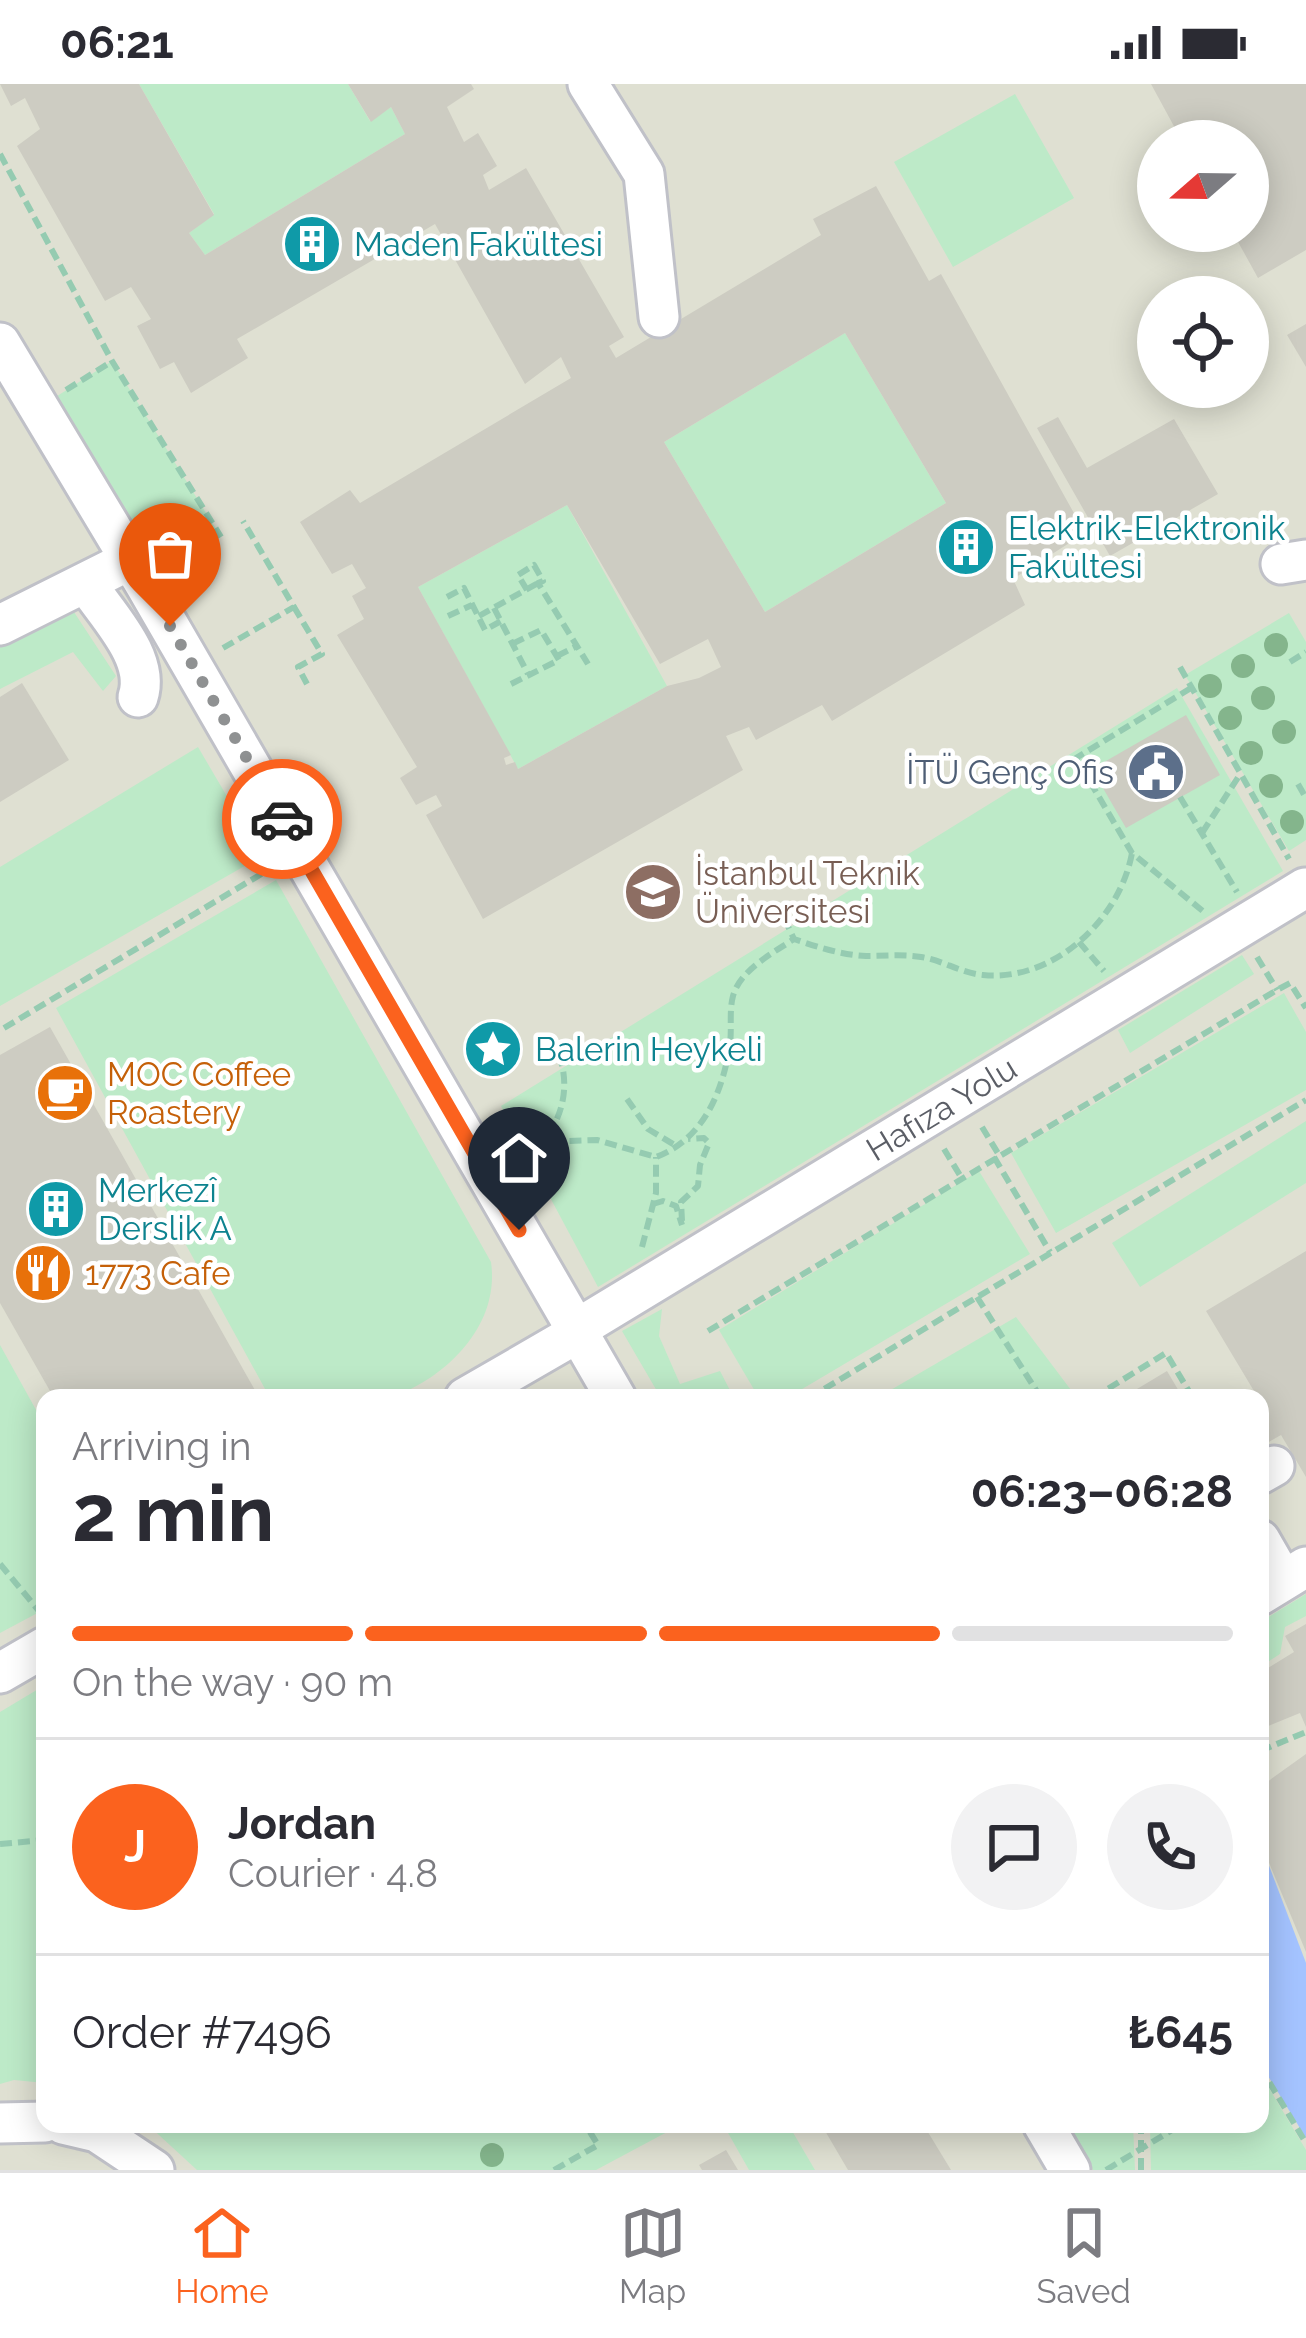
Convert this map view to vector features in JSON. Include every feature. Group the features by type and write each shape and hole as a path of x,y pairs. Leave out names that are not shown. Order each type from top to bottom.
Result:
{"street":[{"path":"588,84 644,174 659,317"},
{"path":"0,343 301,851 611,1389"},
{"path":"0,625 130,560"},
{"path":"86,583 135,655 144,681 138,697"},
{"name":"Hafıza Yolu","path":"480,1389 1305,888"},
{"path":"0,1673 36,1652"},
{"path":"0,2123 36,2122"},
{"path":"99,2133 154,2170"},
{"path":"1047,2133 1070,2170"}],"path":[{"path":"0,154 112,361 221,537"},
{"path":"37,408 112,361"},
{"path":"243,521 322,654 298,667 307,684"},
{"path":"478,617 526,590 543,580 534,565 518,575 526,590"},
{"path":"538,583 587,664"},
{"path":"447,597 464,588 485,630 501,621"},
{"path":"448,616 472,605"},
{"path":"232,643 294,607"},
{"path":"494,608 528,674"},
{"path":"511,684 559,660 542,630 512,644"},
{"path":"556,656 577,646"},
{"path":"1290,662 1306,652"},
{"path":"1180,667 1305,888"},
{"path":"1192,688 1076,758 1132,853 1242,926"},
{"path":"1202,833 1240,775"},
{"path":"1298,784 1306,798"},
{"path":"1180,797 1202,833 1242,926"},
{"path":"4,1028 301,851"},
{"path":"535,1151 567,1141 597,1140 656,1157 688,1139 702,1124 720,1088 730,1048 733,993 755,965 794,939 849,954 917,956 982,975 1042,968 1099,920 1126,881 1132,853"},
{"path":"784,918 794,939"},
{"path":"1268,974 1277,990"},
{"path":"708,1331 1277,990 1290,983 1306,1008"},
{"path":"523,1160 558,1119 564,1071 560,1058"},
{"path":"627,1099 647,1129 678,1147"},
{"path":"824,1389 1306,1100"},
{"path":"681,1224 681,1202 698,1186 709,1144 704,1138 688,1139"},
{"path":"991,1142 1051,1253"},
{"path":"631,1297 656,1193 656,1157"},
{"path":"953,1166 961,1178"},
{"path":"976,1298 1035,1389"},
{"path":"1108,1389 1166,1353 1187,1389"},
{"path":"0,1564 36,1607"},
{"path":"1269,1747 1306,1732"},
{"path":"0,1844 36,1841"},
{"path":"1269,2084 1306,2143"},
{"path":"554,2170 598,2145 591,2133"},
{"path":"1141,2133 1141,2170"},
{"path":"1106,2170 1167,2133"}],"shaded area":[{"name":"İstanbul Teknik Üniversitesi","path":"0,84 1306,84 1306,2170 0,2170"}],"green space":[{"path":"139,84 348,84 370,121 391,107 405,134 205,255 189,233 214,214"},
{"path":"1015,94 1074,198 953,267 894,162"},
{"path":"845,333 946,503 765,612 664,442"},
{"path":"112,361 221,537 156,579 51,400"},
{"path":"567,505 667,686 518,769 418,587"},
{"path":"70,606 116,676 103,691 73,652 0,689 0,642"},
{"path":"1289,613 1306,642 1306,840 1289,851 1185,675"},
{"path":"1177,688 1283,871 598,1287 501,1106"},
{"path":"198,747 262,856 0,1006 0,867"},
{"path":"276,880 491,1262 487,1307 466,1345 451,1362 411,1389 265,1389 56,1008"},
{"path":"1242,955 1254,974 1130,1053 1118,1030"},
{"path":"1284,993 1306,1032 1306,1090 1056,1233 1011,1153"},
{"path":"1306,1121 1306,1183 1140,1287 1112,1243"},
{"path":"979,1171 1030,1254 802,1389 754,1389 719,1330"},
{"path":"662,1309 659,1336 680,1384 720,1371 729,1389 656,1389 622,1331"},
{"path":"1016,1317 1070,1389 892,1389"},
{"path":"0,1345 36,1410 36,1614 0,1633"},
{"path":"1306,1594 1306,1616 1285,1627 1280,1654 1269,1661 1269,1617"},
{"path":"36,1690 36,2082 0,2084 0,1712"},
{"path":"1269,2088 1306,2150 1306,2170 1151,2170 1150,2133 1269,2133"},
{"path":"157,2133 665,2133 596,2170 197,2170"},
{"path":"728,2133 793,2133 815,2170 749,2170"},
{"path":"1071,2133 1133,2133 1135,2170 1093,2170"}],"water":[{"path":"1269,1866 1306,1963 1306,2138 1269,2078"}],"building":[{"name":"Elektrik-Elektronik Fakültesi","path":"0,84 139,84 214,215 189,233 205,255 405,134 391,107 371,122 348,84 471,84 474,89 447,107 464,142 478,133 497,166 483,175 489,190 526,168 624,337 609,346 616,358 821,235 813,219 876,186 929,281 941,274 1085,533 1013,579 1025,605 832,721 822,705 756,740 749,727 726,736 743,770 483,919 426,815 442,806 436,795 416,805 400,778 417,767 337,635 364,619 352,596 366,588 352,564 332,574 300,522 350,490 360,503 571,378 561,357 525,384 435,224 237,339 248,358 191,393 174,362 160,369 137,326 151,319 131,287 105,301 17,146 40,129 25,98 11,106","holes":["845,333 946,503 765,612 664,442","567,505 660,664 708,639 721,667 667,686 518,769 515,762 506,765 504,758 511,755 418,587"]},
{"path":"1151,84 1306,84 1306,250 1261,276 1257,276 1244,252 1269,252 1269,120 1171,120"},
{"path":"1306,324 1306,367 1287,335"},
{"path":"1058,417 1087,468 1174,419 1218,494 1110,556 1037,428"},
{"path":"22,683 69,760 0,802 0,697"},
{"name":"İTÜ Genç Ofis","path":"1186,715 1220,775 1126,828 1092,769"},
{"name":"Merkezî Derslik A","path":"50,1027 254,1389 49,1389 0,1303 0,1055"},
{"path":"1306,1251 1306,1477 1281,1435 1269,1442 1269,1389 1253,1389 1206,1311"},
{"path":"1167,1371 1178,1389 1137,1389"},
{"path":"1306,1624 1306,1727 1300,1713 1269,1726 1269,1667 1294,1652 1285,1636"},
{"path":"1306,1754 1306,1952 1269,1863 1269,1781"},
{"path":"826,2133 928,2133 951,2170 848,2170"},
{"path":"726,2150 738,2170 702,2170 699,2165"}],"way so far":[{"path":"170,626 282,819"}],"place":[{"name":"Maden Fakültesi","path":"312,244"},
{"name":"Elektrik-Elektronik Fakültesi","path":"966,547"},
{"name":"İTÜ Genç Ofis","path":"1156,772"},
{"name":"İstanbul Teknik Üniversitesi","path":"653,892"},
{"name":"Balerin Heykeli","path":"493,1049"},
{"name":"MOC Coffee Roastery","path":"65,1093"},
{"name":"Merkezî Derslik A","path":"56,1209"},
{"name":"1773 Cafe","path":"43,1273"}],"route":[{"path":"282,819 519,1230"}]}
